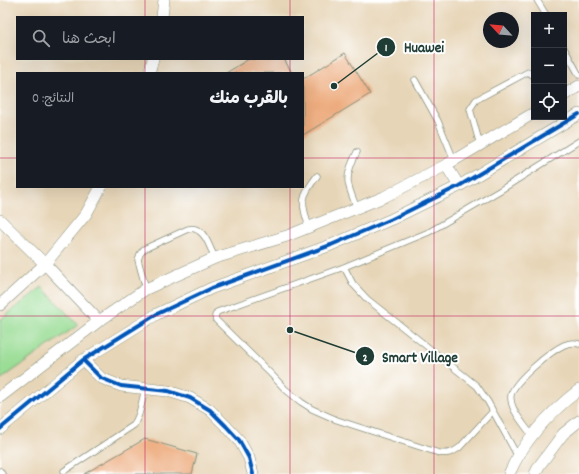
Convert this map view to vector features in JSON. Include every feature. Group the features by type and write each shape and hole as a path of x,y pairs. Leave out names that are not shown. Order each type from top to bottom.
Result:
{"street":[{"path":"162,16 164,0"},
{"path":"149,72 153,60"},
{"path":"567,93 579,86"},
{"path":"0,429 83,360 157,314 212,288 338,242 392,219 459,186 579,114"},
{"path":"0,397 99,320 146,289 215,258 287,236 384,197 450,162 531,115"},
{"path":"450,162 459,186"},
{"path":"0,305 45,264 86,214 100,188"},
{"path":"0,220 99,320"},
{"path":"83,360 101,378 122,386 168,391 190,398 210,410 239,440 249,458 253,474"},
{"path":"510,474 518,457 548,416 579,390"},
{"path":"535,474 538,466 563,434 579,421"}],"lane":[{"path":"537,0 544,12"},
{"path":"567,53 579,75"},
{"path":"480,145 470,109 476,100 528,72 531,74"},
{"path":"415,80 438,121 450,162"},
{"path":"493,411 459,448 446,454 344,422 312,409 285,389 216,320 214,316 217,312 344,267 429,232 579,141"},
{"path":"357,152 349,168 348,181 350,191 357,208"},
{"path":"309,228 302,203 304,194 317,176"},
{"path":"146,289 138,260 140,254 144,249 188,229 195,229 201,232 215,258"},
{"path":"344,267 353,284 363,295 477,386 488,402 518,457"},
{"path":"532,436 514,411 511,404 511,396 514,388 518,382 537,364 557,349 565,344 579,344"},
{"path":"64,470 134,425 139,414 145,389"}],"shaded area":[{"path":"0,0 579,0 579,474 0,474"}],"green space":[{"path":"42,287 78,325 0,380 0,320"}],"building":[{"path":"345,53 370,94 304,134 304,78"},
{"path":"247,60 285,60 291,72 228,72"},
{"path":"145,439 197,454 192,474 84,474"}],"cycle path":[{"path":"0,429 83,360 157,314 212,288 331,245 392,219 459,186 579,114"},
{"path":"83,360 101,378 121,386 168,391 190,398 210,410 239,440 249,458 253,474"}],"place":[{"name":"Huawei","path":"334,86"},
{"name":"Smart Village","path":"290,330"}]}
